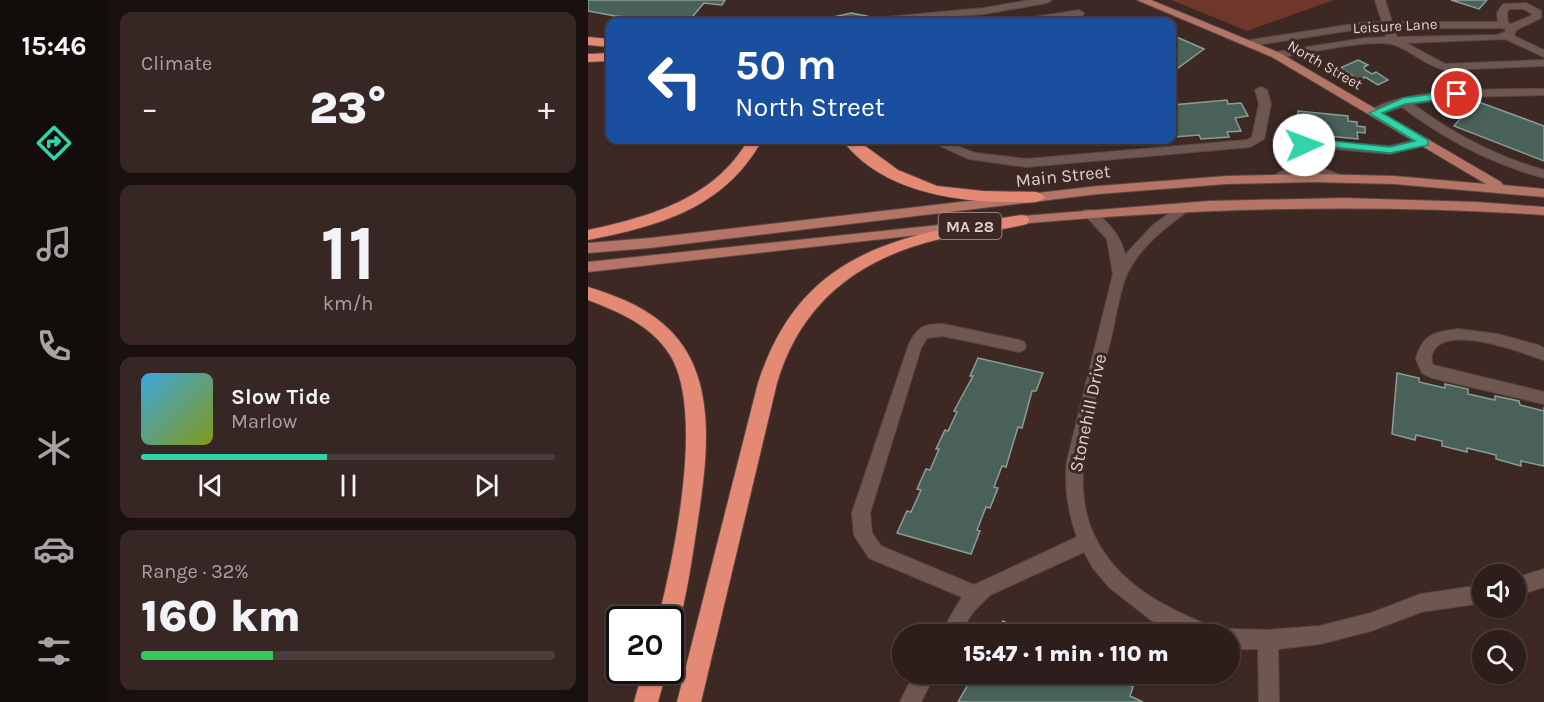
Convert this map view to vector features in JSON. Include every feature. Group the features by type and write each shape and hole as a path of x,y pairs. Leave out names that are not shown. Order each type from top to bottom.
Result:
{"highway":[{"path":"588,41 606,43"},
{"path":"588,58 606,57"},
{"path":"588,235 642,223 705,194 737,168 752,144"},
{"path":"854,144 886,172 927,188 970,196 1037,197"},
{"path":"689,702 756,426 777,354 799,315 820,291 836,278 875,255 932,236 1021,220"},
{"path":"588,293 618,303 644,317 664,336 681,358 693,387 698,414 698,451 671,606"},
{"path":"646,702 651,684"}],"main road":[{"name":"North Street","path":"1142,0 1276,55 1543,211"},
{"name":"Main Street","path":"588,248 650,243 1161,184 1336,178 1502,188 1544,193"},
{"name":"MA 28","path":"588,267 1089,213 1184,207 1334,201 1543,211"}],"street":[{"path":"901,18 1047,0"},
{"path":"1380,0 1392,39 1441,67 1544,63"},
{"path":"1047,18 1079,13"},
{"name":"Leisure Lane","path":"1250,43 1353,26 1386,24 1507,30"},
{"path":"1507,30 1544,54"},
{"name":"Leisure Lane","path":"1276,55 1365,41 1507,30"},
{"path":"943,144 973,156 1026,163 1250,143 1258,139 1265,104 1261,90"},
{"path":"1374,113 1403,102 1452,95 1544,92"},
{"path":"1403,102 1428,121 1454,135 1513,164 1544,174"},
{"path":"1274,179 1294,172 1299,165 1304,145 1311,142 1386,150 1400,149 1424,142"},
{"path":"1303,152 1316,170 1336,178"},
{"name":"Stonehill Drive","path":"1120,274 1149,236 1184,207"},
{"name":"Stonehill Drive","path":"1089,213 1109,231 1116,242 1120,274 1075,465 1074,490 1078,516 1088,542 1106,572 1135,599 1177,624"},
{"path":"977,595 875,552 863,535 861,513 914,348 922,334 939,330 1019,346"},
{"path":"1544,354 1516,342 1461,333 1447,335 1429,345 1425,351 1424,360 1426,368 1432,372 1544,398"},
{"path":"955,624 966,606 983,588 1088,542"},
{"path":"1526,584 1544,579"},
{"path":"1240,639 1268,640 1320,635 1344,630 1427,602 1472,595"},
{"path":"1268,640 1269,702"},
{"path":"910,702 920,684"}],"shaded area":[{"path":"1171,0 1334,0 1247,31"}],"building":[{"path":"588,0 725,0 722,5 704,3 691,18 639,18 588,11"},
{"path":"1451,0 1487,0 1479,9"},
{"path":"851,13 867,16 865,18 829,18"},
{"path":"1176,37 1204,49 1178,68 1176,67"},
{"path":"1358,60 1368,65 1364,67 1365,70 1372,74 1376,72 1388,80 1378,85 1365,77 1360,80 1340,68"},
{"path":"1227,100 1228,104 1241,103 1248,116 1235,118 1241,131 1227,132 1229,137 1201,139 1199,135 1176,137 1176,105"},
{"path":"1476,101 1544,126 1544,161 1454,126"},
{"path":"1298,111 1348,116 1348,121 1357,122 1357,126 1365,127 1365,133 1357,132 1358,139 1297,133"},
{"path":"978,358 1043,373 1036,391 1032,391 1022,428 1018,427 1006,467 1002,466 994,487 998,488 990,508 986,507 971,554 897,533 907,511 911,512 921,490 917,489 926,469 930,470 939,449 936,449 957,412 954,411 973,376 970,376"},
{"path":"1397,373 1419,378 1419,382 1445,388 1445,384 1468,389 1468,394 1495,400 1495,396 1519,401 1520,405 1544,411 1544,466 1521,461 1521,466 1496,459 1496,455 1467,448 1467,452 1442,446 1442,441 1416,435 1415,440 1392,434"},
{"path":"968,684 1127,684 1133,687 1130,696 1143,702 958,702"}],"route":[{"path":"1304,145 1307,142 1313,142 1390,150 1424,142 1374,113 1403,102 1457,94"}]}
